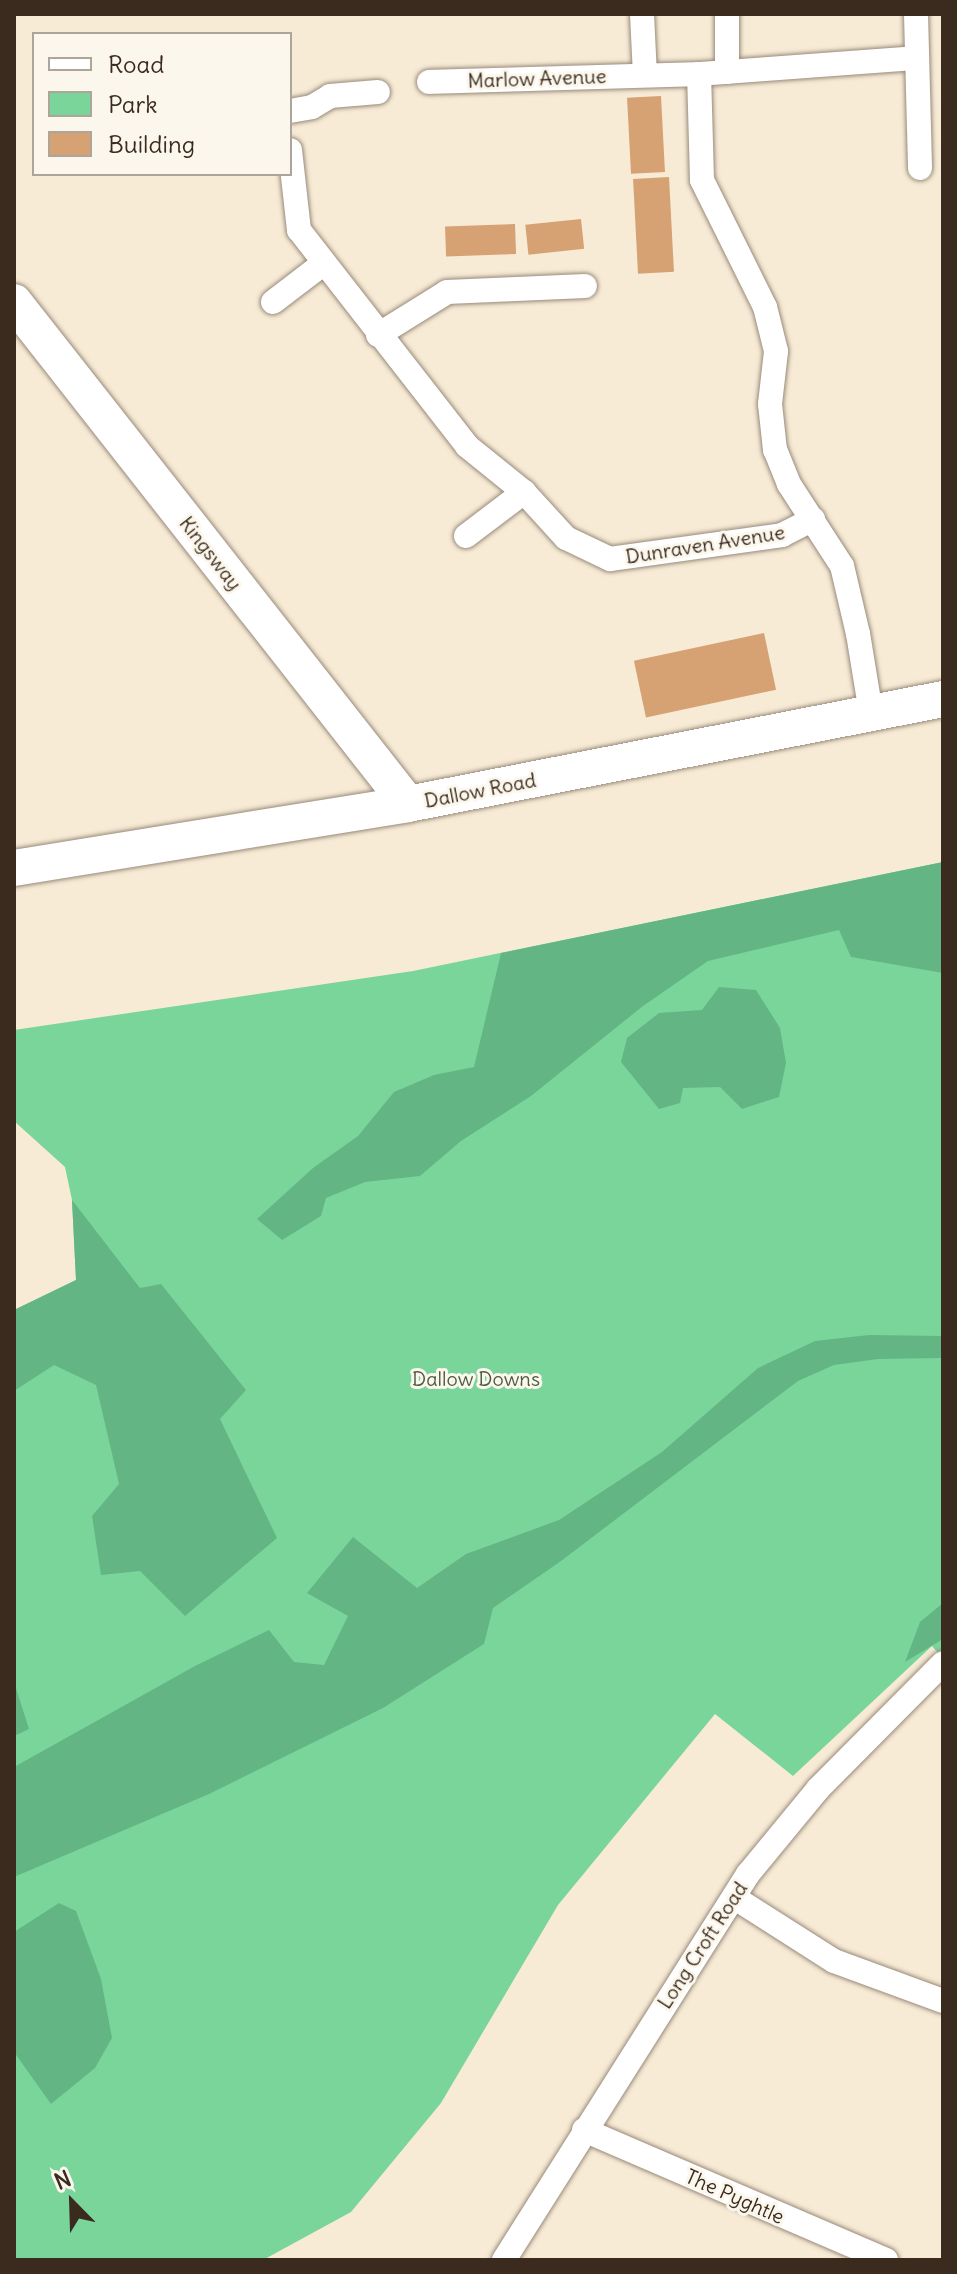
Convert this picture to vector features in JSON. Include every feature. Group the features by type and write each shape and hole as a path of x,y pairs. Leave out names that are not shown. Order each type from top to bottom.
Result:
{"street":[{"path":"642,14 645,75"},
{"path":"727,14 727,72"},
{"path":"916,14 920,168"},
{"name":"Marlow Avenue","path":"429,82 699,74 916,58"},
{"path":"699,74 702,180 765,307 776,351 770,404 775,450 789,484 842,566 858,634 871,713"},
{"path":"292,111 312,107 330,96 378,92"},
{"name":"Dunraven Avenue","path":"292,168 299,230 467,446 524,492 566,538 610,559 782,535 813,519"},
{"path":"273,302 324,263"},
{"path":"378,335 447,292 585,286"},
{"name":"Kingsway","path":"14,302 408,804"},
{"path":"466,536 524,492"},
{"name":"Dallow Road","path":"14,868 408,804 943,699"},
{"name":"Long Croft Road","path":"504,2260 717,1918 735,1898 748,1874 818,1789 940,1673"},
{"path":"735,1898 834,1961 943,2001"},
{"name":"The Pyghtle","path":"584,2130 886,2260"}],"green space":[{"name":"Dallow Downs","path":"943,862 943,1659 932,1646 793,1776 715,1714 558,1905 441,2103 351,2212 263,2260 14,2260 14,1310 76,1280 72,1200 65,1167 14,1121 14,1030 413,971"},
{"path":"943,862 943,973 851,957 839,930 708,961 643,1006 531,1096 461,1141 420,1176 365,1182 326,1198 321,1216 282,1240 257,1219 313,1168 358,1136 394,1092 434,1075 474,1067 501,953"},
{"path":"719,987 756,990 780,1028 786,1063 779,1097 742,1109 720,1087 683,1088 680,1103 659,1109 621,1062 627,1038 659,1013 702,1010"},
{"path":"72,1200 140,1288 161,1284 246,1390 220,1419 277,1538 185,1616 140,1571 101,1575 92,1516 119,1484 96,1385 54,1365 14,1391 14,1310 76,1280"},
{"path":"869,1335 943,1336 943,1358 878,1359 834,1365 798,1381 561,1561 493,1608 484,1644 383,1708 209,1794 14,1877 14,1767 195,1666 269,1630 294,1662 324,1665 348,1616 307,1593 353,1537 417,1588 466,1554 559,1520 662,1452 758,1368 815,1341"},
{"path":"943,1603 943,1639 905,1662 920,1622"},
{"path":"14,1682 29,1729 14,1736"},
{"path":"59,1903 76,1911 101,1979 112,2038 95,2068 51,2104 14,2052 14,1932"}],"building":[{"path":"661,96 665,172 631,174 627,98"},
{"path":"669,177 674,272 638,274 633,179"},
{"path":"581,219 584,249 528,255 525,225"},
{"path":"515,224 516,254 446,256 445,226"},
{"path":"764,633 776,690 646,717 634,661"}]}
